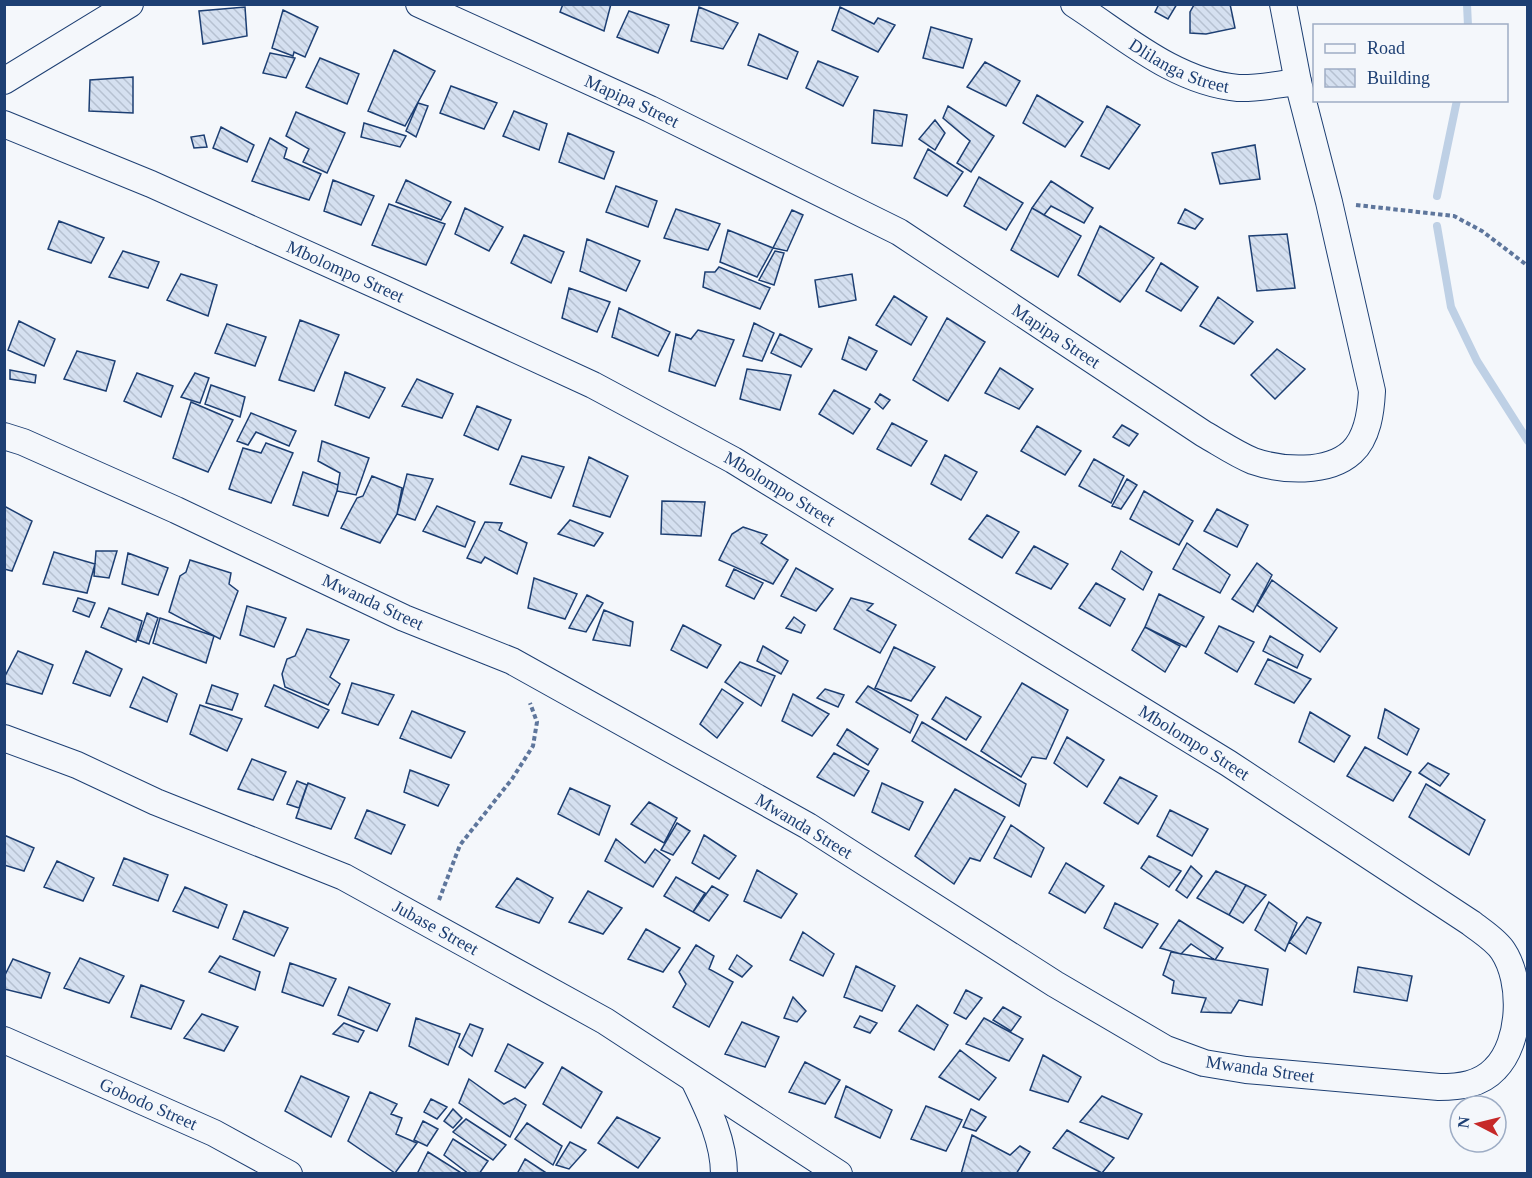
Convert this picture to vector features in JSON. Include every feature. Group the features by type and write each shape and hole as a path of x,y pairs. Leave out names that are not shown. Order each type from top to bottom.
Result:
{"street":[{"path":"4,81 130,4"},
{"name":"Mapipa Street","path":"419,4 650,109 899,232 1204,434 1255,461 1290,468 1315,468 1337,461 1352,452 1362,438 1371,410 1372,391 1329,202 1298,82 1283,4"},
{"name":"Dlilanga Street","path":"1074,4 1183,75 1201,81 1241,88 1298,82"},
{"name":"Mbolompo Street","path":"4,124 152,184 422,306 593,385 733,460 1237,769 1455,912 1502,950"},
{"name":"Mwanda Street","path":"4,436 23,442 176,510 404,618 512,661 807,826 1055,984 1166,1049 1204,1064 1246,1070 1439,1087 1461,1086 1479,1081 1496,1069 1510,1045 1516,1021 1517,1001 1514,976 1502,950"},
{"name":"Jubase Street","path":"4,738 77,765 156,802 344,877 605,1021 839,1173"},
{"name":"Gobodo Street","path":"4,1040 214,1133 289,1173"},
{"path":"694,1080 714,1122 724,1173"}],"path":[{"path":"1329,202 1454,216 1482,231 1527,266"},
{"path":"430,923 460,845 512,779 533,746 537,722 529,700"}],"building":[{"path":"563,4 611,4 604,31 560,12"},
{"path":"1159,4 1177,4 1168,19 1155,12"},
{"path":"1230,4 1235,28 1206,34 1190,33 1190,12 1194,5"},
{"path":"245,7 247,36 203,44 199,11"},
{"path":"699,7 738,23 723,49 691,41"},
{"path":"840,7 874,24 878,18 895,25 878,52 832,30"},
{"path":"283,10 318,27 305,57 294,52 293,56 272,48"},
{"path":"629,11 669,25 658,53 617,37"},
{"path":"931,27 972,39 963,68 923,58"},
{"path":"759,34 798,52 787,79 748,65"},
{"path":"394,50 435,71 405,126 368,111"},
{"path":"270,53 295,58 286,78 263,73"},
{"path":"320,58 359,74 347,104 306,87"},
{"path":"818,61 858,77 843,106 806,88"},
{"path":"985,62 1020,81 1006,106 967,87"},
{"path":"133,77 133,113 89,111 90,80"},
{"path":"451,86 497,103 484,129 440,113"},
{"path":"1037,95 1083,122 1065,147 1023,123"},
{"path":"418,103 428,106 416,137 406,131"},
{"path":"948,106 994,136 971,172 957,163 970,141 943,118"},
{"path":"1107,106 1140,125 1109,169 1081,156"},
{"path":"874,110 907,115 902,146 872,143"},
{"path":"514,111 547,124 539,150 503,136"},
{"path":"296,112 345,133 327,173 303,162 309,149 286,136"},
{"path":"935,120 945,133 935,150 919,139"},
{"path":"364,123 406,136 400,147 361,137"},
{"path":"221,127 254,145 247,162 213,148"},
{"path":"568,133 614,152 604,179 559,162"},
{"path":"204,135 207,147 194,148 191,137"},
{"path":"270,138 287,148 284,158 321,174 309,200 252,181"},
{"path":"1255,145 1260,179 1220,184 1212,153"},
{"path":"928,149 963,172 947,196 914,178"},
{"path":"979,177 1023,203 1006,230 964,206"},
{"path":"333,180 374,196 361,225 324,211"},
{"path":"406,180 451,202 441,220 396,202"},
{"path":"1051,181 1093,208 1084,223 1051,206 1044,215 1032,208"},
{"path":"616,186 657,201 648,227 606,212"},
{"path":"389,204 445,224 426,265 372,245"},
{"path":"465,208 503,227 489,251 455,234"},
{"path":"1032,208 1081,236 1058,277 1011,250"},
{"path":"676,209 720,224 708,250 664,238"},
{"path":"1185,209 1203,219 1195,229 1178,223"},
{"path":"792,210 803,215 787,251 773,248"},
{"path":"59,221 104,238 91,263 48,249"},
{"path":"1100,226 1154,258 1120,302 1078,275"},
{"path":"728,230 773,248 757,277 720,262"},
{"path":"1287,234 1295,288 1257,291 1249,236"},
{"path":"524,235 564,252 551,283 511,263"},
{"path":"587,239 640,261 626,291 580,271"},
{"path":"123,251 159,262 148,288 109,277"},
{"path":"775,251 784,253 774,285 759,280"},
{"path":"1161,263 1198,287 1181,311 1146,291"},
{"path":"719,267 770,288 760,309 703,287 705,272 715,272"},
{"path":"181,274 217,285 208,316 167,300"},
{"path":"852,274 856,300 819,307 815,280"},
{"path":"569,288 610,302 597,332 562,318"},
{"path":"894,296 927,317 911,345 876,325"},
{"path":"1218,297 1253,322 1234,344 1200,326"},
{"path":"619,308 670,332 658,356 612,337"},
{"path":"947,318 985,342 948,401 913,380"},
{"path":"300,320 339,335 314,391 279,380"},
{"path":"19,321 55,339 44,366 8,350"},
{"path":"754,323 774,333 762,361 743,356"},
{"path":"227,324 266,337 255,366 215,353"},
{"path":"698,330 734,340 715,386 669,371 676,334 691,339"},
{"path":"780,334 812,349 801,367 771,353"},
{"path":"849,337 877,351 866,370 842,359"},
{"path":"1277,349 1305,369 1275,399 1251,375"},
{"path":"77,351 115,361 106,391 64,379"},
{"path":"1000,368 1033,389 1019,409 985,393"},
{"path":"747,369 791,375 780,410 740,399"},
{"path":"10,370 36,375 35,383 10,379"},
{"path":"345,372 385,388 369,418 335,405"},
{"path":"137,373 173,386 161,417 124,401"},
{"path":"195,373 209,378 200,403 181,397"},
{"path":"417,379 453,394 442,418 402,406"},
{"path":"211,385 245,397 240,417 205,404"},
{"path":"834,390 870,409 853,434 819,414"},
{"path":"880,394 890,400 883,409 875,402"},
{"path":"191,402 233,420 208,472 173,458"},
{"path":"477,406 511,420 498,450 464,435"},
{"path":"251,413 296,431 289,446 256,432 248,445 237,441"},
{"path":"892,423 927,441 911,466 877,449"},
{"path":"1122,425 1138,434 1129,446 1113,437"},
{"path":"1037,426 1081,451 1065,475 1021,451"},
{"path":"322,441 369,458 356,495 337,491 340,473 318,461"},
{"path":"266,443 293,453 271,503 229,489 243,448 261,453"},
{"path":"945,455 977,472 961,500 931,484"},
{"path":"522,456 564,467 551,498 510,484"},
{"path":"589,457 628,476 610,517 573,506"},
{"path":"1094,459 1124,476 1111,503 1079,486"},
{"path":"303,472 338,485 328,516 293,505"},
{"path":"407,474 433,479 415,520 397,514"},
{"path":"372,476 402,488 397,514 380,543 341,528 357,498 363,496"},
{"path":"1127,479 1137,485 1121,509 1112,506"},
{"path":"1144,491 1193,521 1179,545 1130,519"},
{"path":"662,501 705,502 701,536 661,534"},
{"path":"4,506 32,521 12,571 4,569"},
{"path":"437,506 475,522 465,547 423,531"},
{"path":"1217,509 1248,525 1237,547 1204,531"},
{"path":"987,515 1019,532 1002,558 969,539"},
{"path":"570,520 603,533 594,546 558,534"},
{"path":"485,522 502,523 499,530 527,543 517,574 485,557 481,563 467,558"},
{"path":"743,527 767,535 761,543 788,560 773,584 719,560 732,534"},
{"path":"1187,543 1230,575 1220,593 1173,569"},
{"path":"1034,546 1068,564 1051,589 1016,573"},
{"path":"96,551 117,551 109,578 94,576"},
{"path":"1121,551 1152,572 1143,590 1112,569"},
{"path":"54,552 95,564 87,593 43,584"},
{"path":"128,553 168,568 158,595 122,584"},
{"path":"190,560 231,573 229,584 238,591 220,639 169,612 180,576 186,572"},
{"path":"1257,563 1272,575 1253,612 1232,599"},
{"path":"796,568 833,589 816,611 781,596"},
{"path":"734,569 763,583 754,599 726,586"},
{"path":"534,578 577,594 565,619 528,608"},
{"path":"1272,580 1337,628 1320,652 1257,605"},
{"path":"1096,583 1125,599 1110,626 1079,608"},
{"path":"1159,594 1204,617 1186,647 1145,627"},
{"path":"587,595 603,603 586,632 569,628"},
{"path":"78,598 95,603 89,617 73,611"},
{"path":"851,598 873,604 867,610 896,625 880,653 834,629"},
{"path":"247,606 286,618 274,647 240,635"},
{"path":"109,608 142,621 136,642 101,627"},
{"path":"604,610 633,622 630,646 593,640"},
{"path":"147,613 158,618 149,644 138,640"},
{"path":"794,617 805,625 801,633 786,628"},
{"path":"160,618 214,636 206,663 153,643"},
{"path":"683,625 721,645 707,668 671,650"},
{"path":"1219,626 1254,642 1237,672 1205,653"},
{"path":"1145,627 1180,646 1165,672 1132,650"},
{"path":"307,629 349,640 330,677 340,684 328,705 285,687 282,674 287,659 295,656"},
{"path":"1270,636 1303,655 1297,668 1263,651"},
{"path":"763,646 788,661 781,674 757,661"},
{"path":"894,647 935,667 911,701 875,688"},
{"path":"18,651 53,665 42,694 4,683 4,678"},
{"path":"86,651 122,669 110,696 73,683"},
{"path":"1268,659 1311,679 1294,703 1255,684"},
{"path":"740,662 775,676 761,706 725,682"},
{"path":"143,677 177,694 167,722 130,707"},
{"path":"352,683 394,695 378,725 342,713"},
{"path":"1022,683 1068,710 1046,759 1032,757 1021,777 981,751"},
{"path":"212,685 238,694 232,710 206,703"},
{"path":"274,685 329,710 318,728 265,706"},
{"path":"868,686 918,715 910,733 856,702"},
{"path":"722,689 743,703 717,738 700,724"},
{"path":"825,689 844,695 838,707 817,698"},
{"path":"793,694 829,714 812,736 782,721"},
{"path":"946,697 981,717 966,740 932,719"},
{"path":"200,705 242,719 227,751 190,734"},
{"path":"1385,709 1419,729 1407,755 1378,738"},
{"path":"412,711 465,732 451,758 400,738"},
{"path":"1310,712 1350,736 1334,762 1299,742"},
{"path":"922,722 1026,784 1019,806 912,741"},
{"path":"847,729 878,749 868,765 837,745"},
{"path":"1067,737 1104,760 1087,787 1054,763"},
{"path":"1365,747 1411,772 1393,801 1347,776"},
{"path":"834,753 869,771 854,796 817,777"},
{"path":"252,759 286,772 273,800 238,789"},
{"path":"1428,763 1449,774 1440,786 1419,773"},
{"path":"410,770 449,785 438,806 404,792"},
{"path":"1120,777 1157,796 1138,824 1104,803"},
{"path":"297,781 307,785 299,808 287,804"},
{"path":"308,783 345,798 331,829 296,818"},
{"path":"882,783 923,802 909,830 872,812"},
{"path":"1426,784 1485,820 1469,855 1409,817"},
{"path":"570,788 610,806 599,835 558,814"},
{"path":"955,789 1005,817 980,861 970,858 954,884 915,856"},
{"path":"649,802 677,818 664,843 631,824"},
{"path":"367,810 405,825 391,854 355,838"},
{"path":"1170,810 1208,829 1192,856 1157,836"},
{"path":"677,823 690,831 673,855 661,850"},
{"path":"1011,825 1044,848 1031,877 994,858"},
{"path":"4,835 34,848 24,871 4,865"},
{"path":"704,835 736,856 719,879 692,863"},
{"path":"616,839 645,863 655,849 670,860 653,887 605,861"},
{"path":"1149,856 1181,871 1169,887 1141,868"},
{"path":"124,858 168,875 158,901 113,885"},
{"path":"57,861 94,878 83,901 44,887"},
{"path":"1066,863 1104,886 1085,913 1049,893"},
{"path":"1191,866 1202,876 1187,898 1176,890"},
{"path":"757,870 797,894 781,918 744,901"},
{"path":"1216,871 1246,885 1229,915 1197,898"},
{"path":"676,877 705,893 693,912 664,896"},
{"path":"517,878 553,898 539,923 496,907"},
{"path":"1246,885 1266,895 1243,923 1229,915"},
{"path":"712,886 728,895 709,921 693,912"},
{"path":"185,887 227,905 218,928 173,911"},
{"path":"588,891 622,908 603,934 569,922"},
{"path":"1269,902 1297,923 1285,951 1255,930"},
{"path":"1115,903 1158,924 1142,948 1104,928"},
{"path":"244,911 288,928 274,956 233,939"},
{"path":"1307,917 1321,923 1306,954 1289,942"},
{"path":"1179,920 1223,948 1215,960 1191,944 1181,954 1160,948"},
{"path":"646,929 680,948 663,972 628,959"},
{"path":"803,932 834,954 823,976 790,960"},
{"path":"696,945 714,956 709,969 733,982 709,1027 673,1007 686,984 679,972"},
{"path":"1171,952 1268,969 1262,1005 1239,1000 1231,1013 1201,1012 1206,998 1172,993 1174,981 1163,975"},
{"path":"737,955 752,966 742,977 729,969"},
{"path":"220,956 260,972 255,990 209,972"},
{"path":"80,958 124,976 109,1003 64,988"},
{"path":"13,959 50,973 41,998 4,989 4,977"},
{"path":"290,963 336,979 323,1006 282,992"},
{"path":"856,966 895,986 882,1011 844,997"},
{"path":"1358,967 1412,976 1407,1001 1354,992"},
{"path":"141,985 184,1001 171,1029 131,1017"},
{"path":"349,987 390,1004 377,1031 338,1015"},
{"path":"966,990 982,998 966,1019 954,1013"},
{"path":"793,997 806,1011 797,1022 784,1018"},
{"path":"917,1005 948,1025 934,1050 899,1031"},
{"path":"1003,1007 1021,1017 1011,1031 993,1020"},
{"path":"202,1014 238,1027 224,1051 184,1038"},
{"path":"860,1016 877,1023 870,1033 854,1027"},
{"path":"416,1018 460,1034 448,1065 409,1046"},
{"path":"984,1018 1023,1039 1009,1061 966,1044"},
{"path":"742,1022 779,1037 765,1067 725,1054"},
{"path":"344,1023 364,1031 358,1042 333,1034"},
{"path":"470,1024 483,1029 472,1056 459,1047"},
{"path":"508,1044 543,1063 525,1088 495,1071"},
{"path":"960,1050 996,1078 979,1100 939,1077"},
{"path":"1043,1055 1081,1077 1068,1102 1030,1090"},
{"path":"805,1062 840,1080 825,1104 789,1092"},
{"path":"562,1067 602,1092 581,1128 543,1104"},
{"path":"301,1076 349,1097 331,1137 285,1111"},
{"path":"469,1079 504,1104 515,1098 526,1105 510,1137 459,1103"},
{"path":"846,1086 892,1110 880,1138 835,1117"},
{"path":"370,1092 397,1104 391,1114 402,1118 396,1134 417,1143 395,1173 348,1141"},
{"path":"1102,1096 1142,1114 1128,1139 1080,1122"},
{"path":"431,1099 447,1107 437,1119 424,1112"},
{"path":"926,1106 962,1120 946,1151 911,1139"},
{"path":"453,1109 462,1118 453,1128 444,1121"},
{"path":"971,1109 986,1117 976,1131 963,1127"},
{"path":"617,1117 660,1138 638,1168 598,1143"},
{"path":"466,1119 506,1145 493,1160 453,1132"},
{"path":"423,1121 438,1129 427,1146 414,1140"},
{"path":"527,1123 562,1146 553,1165 515,1139"},
{"path":"1067,1130 1114,1158 1102,1173 1053,1148"},
{"path":"972,1135 1010,1155 1020,1146 1030,1152 1016,1174 961,1174"},
{"path":"453,1139 488,1161 479,1174 469,1174 444,1155"},
{"path":"570,1142 586,1150 569,1169 556,1165"},
{"path":"428,1152 463,1174 417,1174"},
{"path":"525,1159 548,1174 517,1174"}],"waterway":[{"path":"1467,4 1468,24"},
{"path":"1437,196 1457,102"},
{"path":"1437,226 1451,307 1477,361 1528,441"}]}
